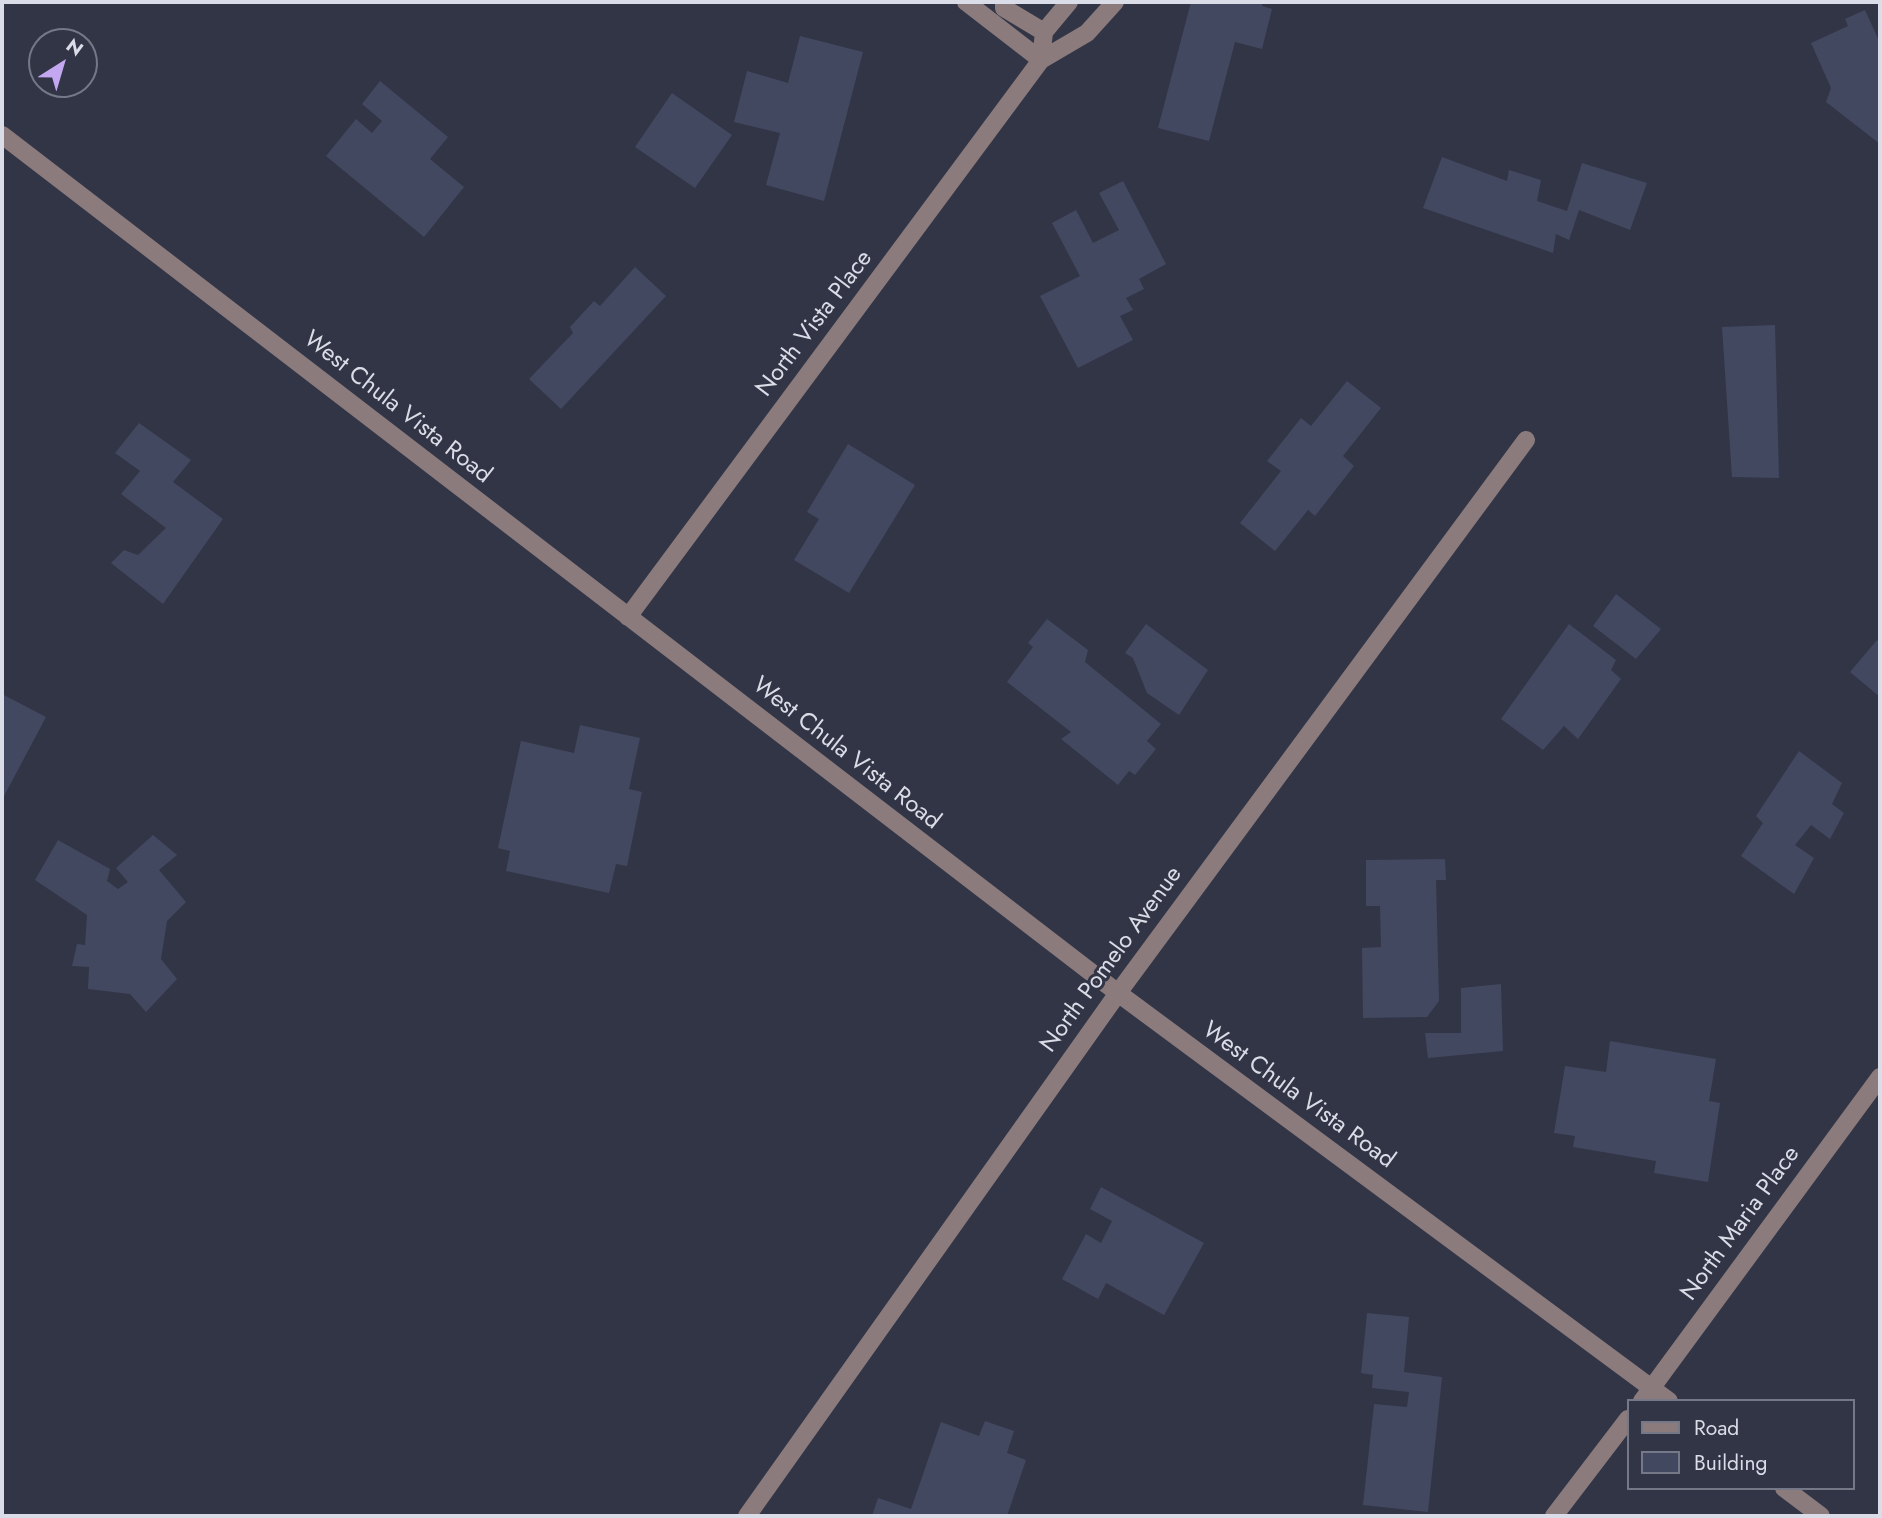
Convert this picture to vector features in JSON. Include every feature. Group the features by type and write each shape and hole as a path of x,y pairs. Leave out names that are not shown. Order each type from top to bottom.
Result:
{"street":[{"path":"966,2 1041,60"},
{"path":"1004,2 1004,8 1044,32"},
{"path":"1041,60 1044,32 1069,2"},
{"path":"1041,60 1087,33 1115,2"},
{"name":"North Vista Place","path":"628,617 1041,60"},
{"name":"West Chula Vista Road","path":"2,135 1118,993 1647,1394"},
{"name":"North Pomelo Avenue","path":"747,1516 1118,993 1526,440"},
{"name":"North Maria Place","path":"1647,1394 1880,1077"},
{"path":"1554,1516 1626,1422"},
{"path":"1787,1490 1821,1516"}],"building":[{"path":"1191,2 1263,2 1262,6 1272,9 1262,49 1235,42 1209,141 1158,128"},
{"path":"1865,10 1880,43 1880,144 1826,102 1831,88 1811,43 1848,26 1845,19"},
{"path":"800,36 863,52 824,201 766,185 780,133 734,122 747,71 788,83"},
{"path":"380,81 448,137 430,159 464,187 424,237 326,156 356,119 372,133 382,121 362,104"},
{"path":"672,93 732,135 695,188 635,147"},
{"path":"1442,157 1507,181 1509,170 1541,180 1537,201 1567,211 1582,163 1647,183 1630,230 1579,210 1569,240 1556,234 1553,253 1423,208"},
{"path":"1123,181 1166,264 1139,279 1144,289 1126,298 1133,310 1120,316 1133,340 1078,368 1040,296 1080,276 1052,223 1076,210 1093,243 1119,230 1099,193"},
{"path":"635,267 666,296 561,409 529,379 573,333 570,327 594,301 600,306"},
{"path":"1775,325 1779,478 1732,477 1722,327"},
{"path":"1347,381 1381,408 1343,456 1354,466 1315,516 1308,510 1275,551 1240,523 1281,471 1267,461 1301,418 1311,426"},
{"path":"139,423 191,460 173,482 223,519 163,604 111,563 124,550 138,555 166,528 121,494 140,471 115,453"},
{"path":"848,444 915,485 849,593 794,560 819,519 807,512"},
{"path":"1616,594 1661,629 1636,659 1593,626"},
{"path":"1047,619 1088,650 1085,662 1161,724 1147,741 1156,749 1135,775 1129,771 1118,785 1061,739 1071,732 1007,682 1033,647 1028,643"},
{"path":"1146,624 1208,670 1179,715 1147,693 1133,658 1125,653"},
{"path":"1569,624 1616,660 1611,670 1621,679 1578,739 1564,726 1543,750 1501,719"},
{"path":"1877,640 1880,643 1880,697 1850,672"},
{"path":"2,694 46,717 2,800"},
{"path":"580,725 640,738 629,789 642,792 627,866 616,864 609,893 506,871 510,851 498,848 521,741 574,753"},
{"path":"1799,751 1842,783 1832,804 1844,813 1830,839 1811,825 1795,845 1814,858 1794,894 1741,856 1763,823 1756,816"},
{"path":"153,835 177,855 159,870 186,902 167,921 161,959 177,979 146,1012 130,994 88,989 89,967 72,966 77,944 85,945 87,915 35,880 58,840 110,869 107,881 118,889 128,882 116,868"},
{"path":"1445,859 1446,880 1436,880 1439,1001 1427,1017 1363,1018 1362,948 1381,947 1380,906 1366,906 1366,860"},
{"path":"1501,984 1503,1051 1428,1058 1425,1033 1461,1033 1461,988"},
{"path":"1610,1041 1716,1059 1709,1101 1720,1103 1708,1182 1654,1173 1656,1161 1573,1147 1575,1136 1554,1133 1565,1066 1606,1072"},
{"path":"1101,1187 1204,1243 1164,1315 1106,1283 1098,1299 1062,1279 1086,1234 1101,1243 1112,1221 1090,1209"},
{"path":"1367,1313 1409,1317 1404,1372 1442,1377 1428,1512 1363,1505 1374,1404 1407,1407 1409,1392 1372,1388 1373,1375 1361,1373"},
{"path":"985,1421 1014,1431 1007,1453 1026,1460 1007,1516 872,1516 878,1498 911,1509 941,1422 979,1436"}]}
